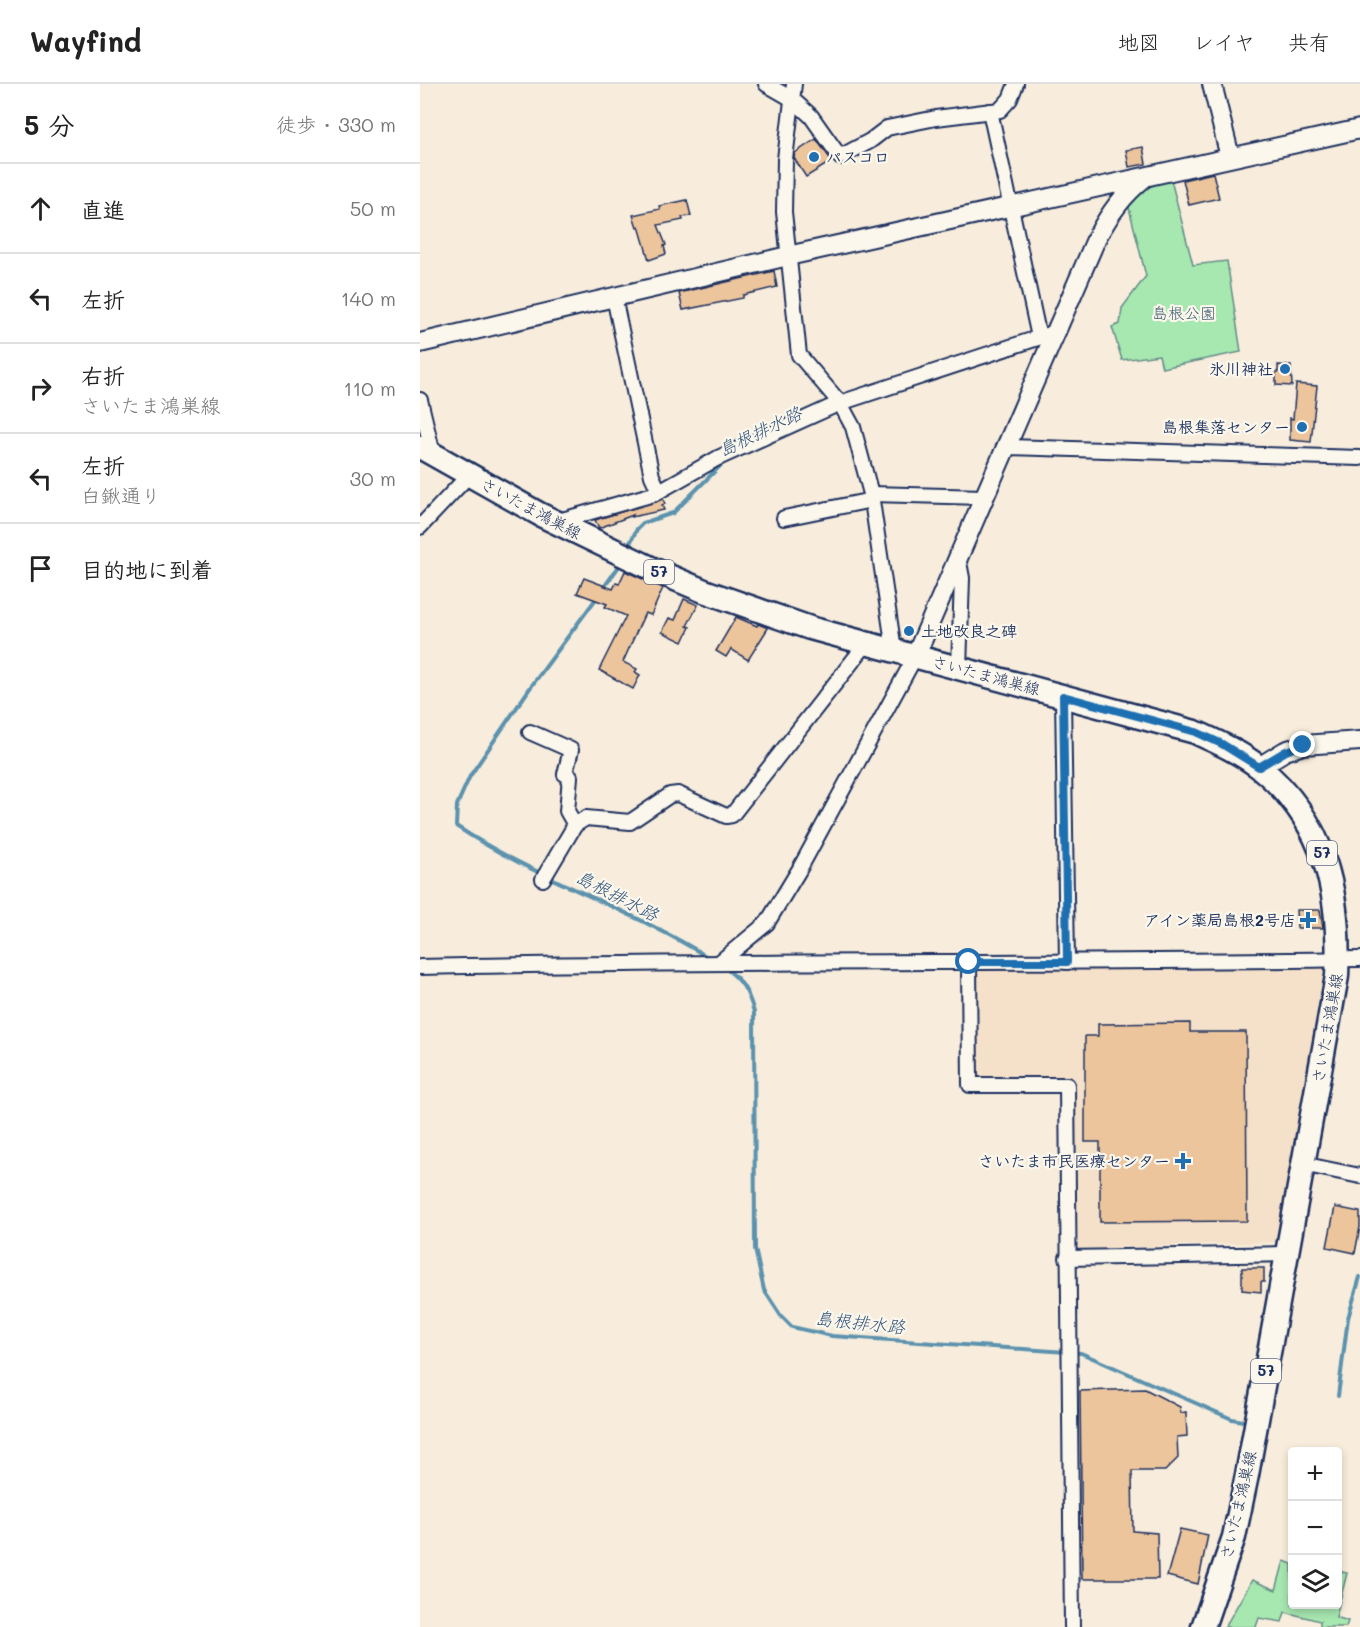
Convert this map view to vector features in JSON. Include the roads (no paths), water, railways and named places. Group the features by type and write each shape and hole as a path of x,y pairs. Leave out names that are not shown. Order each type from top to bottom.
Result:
{"main road":[{"name":"さいたま鴻巣線","path":"427,451 555,522 704,591 800,625 866,644 1196,732 1222,744 1259,767 1297,804 1317,840 1327,866 1349,959 1335,993 1234,1537 1203,1627"}],"street":[{"path":"766,84 792,99 812,116 840,157 870,141 887,128 936,118 1000,110 1010,99 1016,84"},
{"path":"794,84 785,159 784,212 799,355 842,408 853,427 871,497 904,653"},
{"path":"1212,84 1230,158"},
{"path":"990,111 1011,207 1047,334"},
{"path":"420,343 788,256 1360,129"},
{"path":"720,962 767,922 799,870 904,653 958,557 1006,447 1047,334 1112,209 1126,192 1146,176"},
{"path":"614,297 652,476 659,491"},
{"path":"555,522 659,491 718,458 842,408 1047,334"},
{"path":"420,400 427,451"},
{"path":"1006,447 1360,458"},
{"path":"420,527 469,475"},
{"path":"784,518 871,497 984,497"},
{"path":"958,557 962,578 960,668"},
{"path":"543,879 575,825 586,818 630,822 647,813 670,795 678,794 726,816 732,815 866,644"},
{"path":"1063,696 1067,962"},
{"path":"530,732 571,750 565,774 570,777 567,811 575,825"},
{"path":"1259,767 1286,751 1303,745 1360,741"},
{"path":"420,967 720,962 1349,959"},
{"path":"969,962 970,1085 1066,1085 1072,1627"},
{"path":"1302,1164 1360,1176"},
{"path":"1067,1258 1287,1254"}],"waterway":[{"name":"島根排水路","path":"627,549 637,529 643,523 673,513 723,463"},
{"name":"島根排水路","path":"602,590 622,562"},
{"name":"島根排水路","path":"598,596 530,688 470,776 457,805 456,826 518,862 647,923 709,958"},
{"name":"島根排水路","path":"723,967 743,986 754,1012 755,1249 764,1290 781,1316 792,1327 832,1336 1081,1353 1232,1419 1243,1421"},
{"path":"1338,1396 1348,1318 1360,1277"}],"place":[{"name":"パスコロ","path":"814,157"},
{"name":"氷川神社","path":"1285,369"},
{"name":"島根集落センター","path":"1302,427"},
{"name":"土地改良之碑","path":"909,631"},
{"name":"アイン薬局島根2号店","path":"1308,920"},
{"name":"さいたま市民医療センター","path":"1183,1161"}],"park label":[{"name":"島根公園","path":"1184,313"}]}
